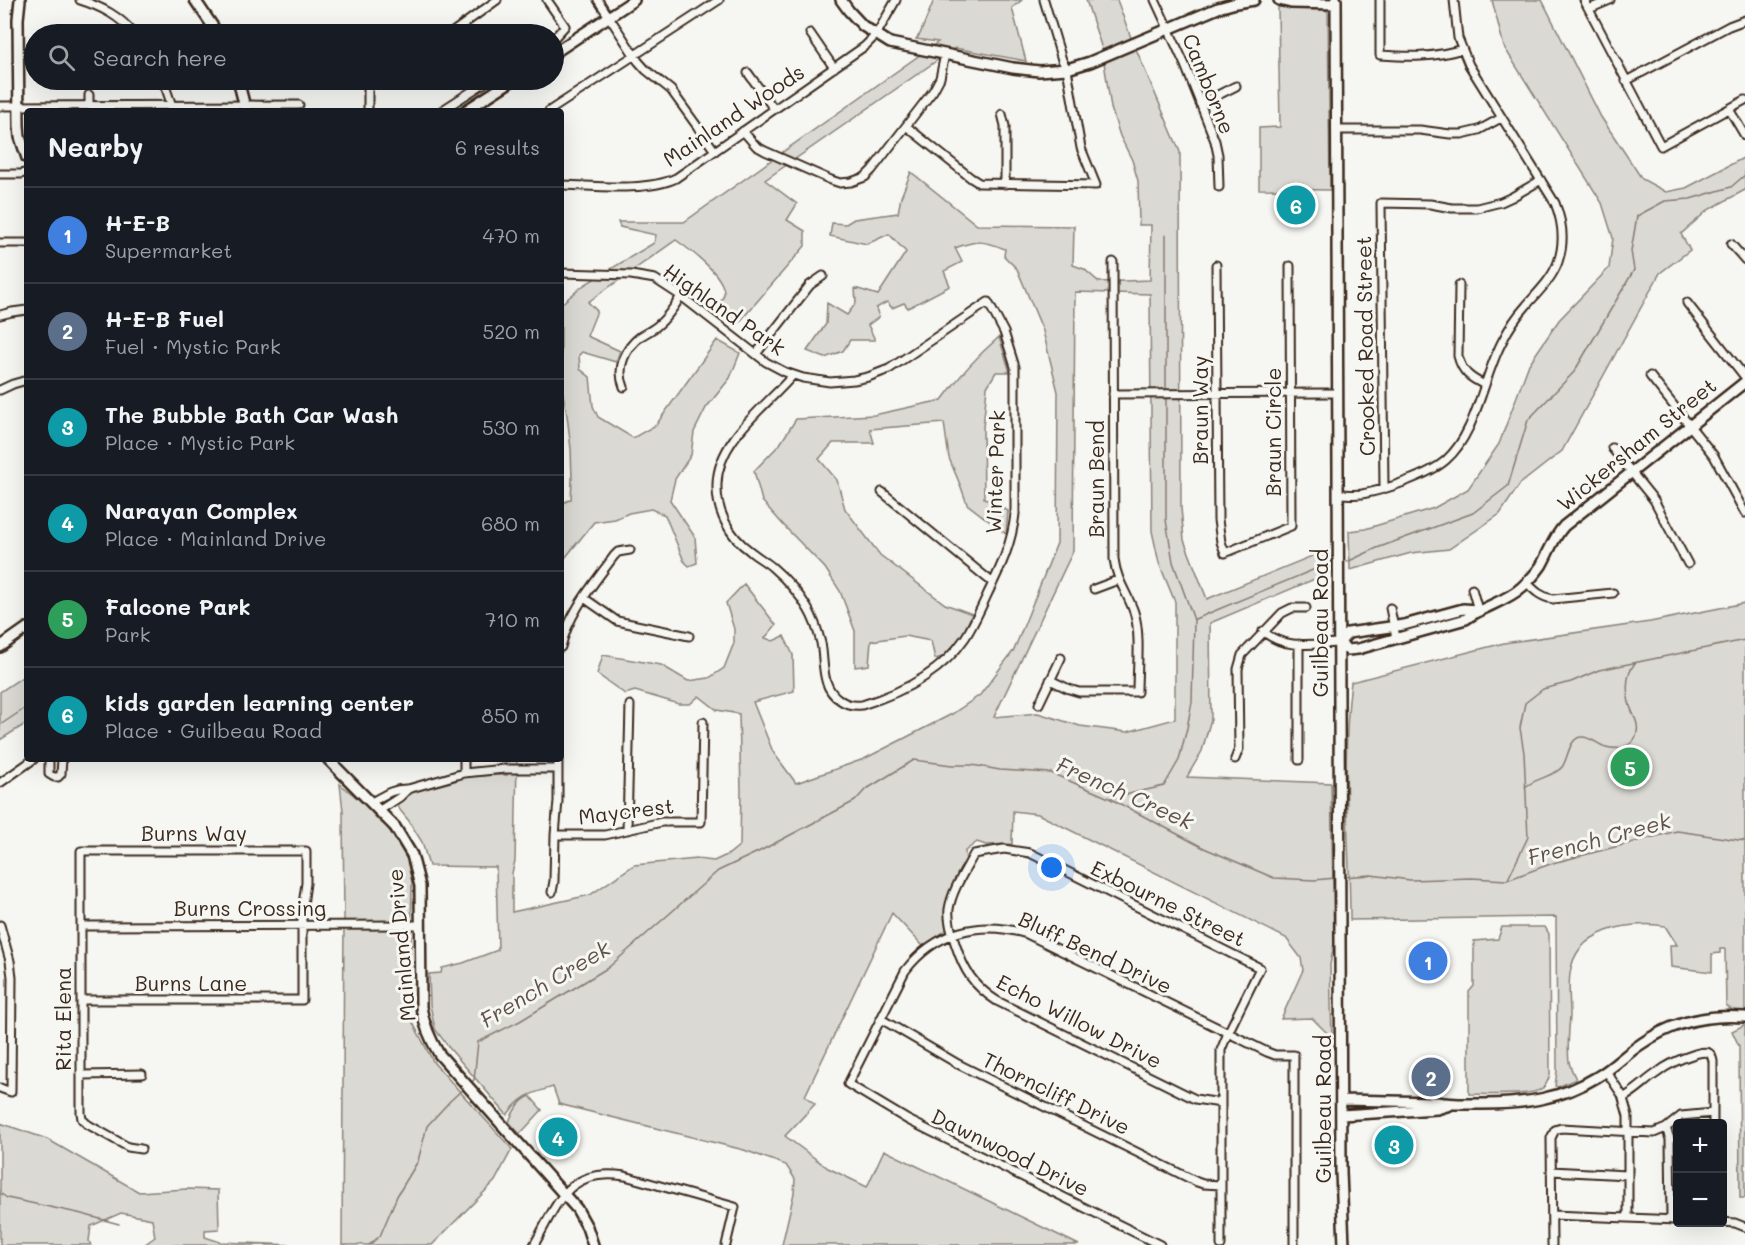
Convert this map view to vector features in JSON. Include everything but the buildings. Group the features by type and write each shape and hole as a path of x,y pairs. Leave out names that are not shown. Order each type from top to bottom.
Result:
{"main road":[{"path":"20,0 18,106 20,137 24,149"},
{"path":"195,0 211,24"},
{"path":"564,46 634,0"},
{"path":"841,0 856,19 890,43 1023,70 1039,71 1067,69 1090,63 1226,5 1254,0"},
{"path":"1279,0 1291,3 1336,2"},
{"name":"Guilbeau Road","path":"1336,2 1341,1172 1344,1245"},
{"path":"241,90 246,108"},
{"path":"470,108 498,90"},
{"name":"Wickersham Street","path":"1478,610 1463,609 1394,627 1348,633 1339,643 1348,650 1358,649 1466,619 1478,610 1505,599 1521,589 1540,567 1560,531 1745,382"},
{"path":"0,646 24,630"},
{"name":"Mainland Drive","path":"331,762 380,810 402,836 412,855 420,886 422,1015 439,1054 564,1193 582,1217 593,1245"},
{"path":"1342,1115 1437,1109 1451,1105 1514,1104 1551,1097 1584,1085 1640,1045 1669,1028 1702,1018 1745,1017"},
{"path":"1342,1100 1437,1101 1451,1105"}],"street":[{"path":"80,0 98,6 124,24"},
{"path":"464,24 497,0"},
{"path":"547,0 564,24"},
{"path":"598,0 635,56 646,70 670,90 715,151"},
{"path":"554,108 718,0"},
{"name":"Mainland Woods","path":"564,185 649,187 676,178 865,46 876,35 896,0"},
{"path":"906,126 975,181 987,184 1096,185 1081,148 1067,69 1062,60 1044,0"},
{"name":"Camborne","path":"1155,0 1167,30 1185,64 1217,148 1219,187"},
{"path":"1380,0 1380,56 1430,56 1462,49"},
{"path":"1339,494 1364,493 1426,473 1453,453 1467,432 1502,341 1514,321 1553,274 1559,259 1563,235 1555,204 1476,78 1462,49 1455,23 1454,0"},
{"path":"1584,0 1661,146 1745,100"},
{"path":"1589,9 1610,0"},
{"path":"1626,81 1729,26 1745,20"},
{"path":"810,33 834,68"},
{"path":"743,131 756,146 765,151 831,180 851,183 865,177 872,170 937,85 945,54"},
{"path":"748,74 774,109"},
{"path":"1200,104 1236,86"},
{"path":"166,90 172,106"},
{"path":"368,90 368,108"},
{"path":"446,108 474,90"},
{"path":"89,95 89,106"},
{"path":"0,106 246,108 299,105"},
{"path":"1729,109 1745,136"},
{"path":"1002,114 1005,126 1005,184"},
{"path":"1336,130 1420,130 1462,134 1479,130 1501,118"},
{"path":"0,174 24,173"},
{"name":"Crooked Road Street","path":"1384,488 1381,203 1430,204 1452,208 1477,207 1495,204 1512,197 1541,180"},
{"path":"0,243 24,243"},
{"path":"1731,244 1745,260"},
{"name":"Braun Bend","path":"1050,680 1078,692 1137,692 1136,622 1131,603 1115,572 1114,559 1113,262"},
{"name":"Braun Way","path":"1216,265 1218,520 1221,542 1226,553"},
{"name":"Braun Circle","path":"1226,553 1291,526 1290,266"},
{"name":"Highland Park","path":"564,273 642,276 655,279 681,296 766,362 793,375 814,380 844,381 879,373 906,359 988,302"},
{"path":"756,354 810,285 823,276"},
{"path":"1459,285 1458,356 1460,365 1472,379 1485,385"},
{"path":"624,387 620,373 628,350 640,337 660,323 681,296"},
{"name":"Winter Park","path":"793,375 729,445 719,466 717,496 720,511 734,536 786,580 808,608 821,642 827,685 830,691 843,702 853,705 867,703 918,681 934,671 952,654 965,638 1008,550 1015,514 1016,380 1010,345 988,302"},
{"path":"1687,303 1745,377"},
{"path":"0,315 24,310"},
{"path":"1650,376 1718,462 1745,513"},
{"path":"0,390 24,381"},
{"path":"1113,393 1338,393"},
{"path":"1612,448 1660,509 1689,564"},
{"path":"882,492 993,583"},
{"path":"564,638 571,618 614,556 618,552 630,550"},
{"path":"1094,589 1118,580"},
{"path":"1527,583 1538,594 1553,599 1613,593"},
{"path":"1472,588 1478,610"},
{"path":"584,598 617,621 689,636"},
{"path":"1235,759 1239,749 1238,669 1240,659 1263,631 1285,610 1306,608"},
{"path":"1390,608 1396,638"},
{"name":"Wickersham Street","path":"1263,631 1283,643 1339,643"},
{"path":"1299,644 1299,760"},
{"path":"1039,704 1061,658"},
{"path":"627,830 630,705"},
{"name":"Maycrest","path":"555,835 605,835 662,822 701,822 703,722"},
{"path":"0,783 30,762"},
{"path":"49,762 49,774 54,777 61,774 62,762"},
{"path":"464,762 464,773"},
{"path":"552,892 558,762"},
{"path":"372,802 387,793 464,773 505,769 558,769"},
{"path":"380,810 408,789"},
{"name":"Exbourne Street","path":"952,935 949,923 950,903 974,854 1013,849 1030,853 1260,968 1228,1033"},
{"name":"Burns Way","path":"81,851 306,851 302,925"},
{"name":"Rita Elena","path":"81,851 81,1113 84,1121 128,1147 141,1149"},
{"path":"0,925 12,977 11,1092 0,1088"},
{"name":"Burns Lane","path":"81,1000 302,1000 302,925"},
{"name":"Burns Crossing","path":"81,926 420,925"},
{"name":"Bluff Bend Drive","path":"848,1084 905,971 928,947 952,935 975,929 1007,929 1027,934 1267,1052 1275,1055 1294,1055 1294,1245"},
{"name":"Echo Willow Drive","path":"952,935 969,974 985,993 997,1001 1195,1099 1221,1103"},
{"name":"Thorncliff Drive","path":"881,1019 958,1064 1197,1182 1221,1185"},
{"path":"1221,1245 1221,1050 1228,1033"},
{"path":"1623,1098 1636,1091 1658,1072 1685,1057 1703,1052 1709,1053 1713,1061 1713,1119"},
{"path":"1606,1071 1623,1098 1628,1116 1628,1218"},
{"path":"81,1075 142,1074"},
{"name":"Dawnwood Drive","path":"848,1084 908,1120 1160,1245"},
{"path":"1552,1245 1551,1138 1553,1132 1557,1129 1654,1133 1666,1128 1681,1116 1713,1113"},
{"path":"1666,1128 1670,1139 1673,1200"},
{"path":"1551,1171 1628,1174"},
{"path":"534,1245 564,1193 574,1184 597,1175 618,1175 735,1207 726,1245"},
{"path":"1552,1215 1673,1220"},
{"path":"1727,1222 1745,1227"}],"shaded area":[{"path":"934,0 1022,0 1012,8 1026,61 955,48 765,180 797,204 787,220 805,231 805,246 736,326 716,311 724,294 719,279 706,264 676,240 588,302 597,311 587,336 620,351 616,362 582,352 579,355 580,369 590,377 593,406 598,417 633,438 656,425 717,340 740,353 730,378 706,408 694,432 691,455 675,479 670,500 695,537 697,563 689,566 684,561 665,515 651,509 594,522 564,559 564,502 571,499 572,480 571,449 564,400 564,302 584,285 654,243 656,235 620,227 618,222 684,222 938,42 916,39"},
{"path":"1086,0 1117,0 1180,152 1181,508 1184,540 1207,599 1329,549 1329,573 1210,623 1211,719 1202,751 1187,777 1331,783 1334,944 1330,965 1332,1038 1312,1018 1281,1019 1303,970 1301,958 1286,938 1038,814 1013,811 1012,844 986,845 977,842 965,851 966,862 945,908 948,929 923,946 892,913 805,1096 815,1104 785,1136 828,1168 867,1187 884,1150 1079,1245 782,1245 795,1179 786,1165 744,1150 559,1104 553,1087 527,1096 517,1103 507,1115 435,1029 430,1005 429,974 441,973 442,968 498,950 496,867 429,866 422,842 395,804 415,791 466,777 507,775 501,762 517,762 512,912 590,895 634,865 697,859 714,861 729,854 740,845 739,714 717,710 699,696 690,704 679,704 635,691 625,694 597,674 603,655 661,665 688,681 709,678 724,668 734,643 734,629 726,603 744,584 776,625 765,638 773,641 784,636 793,655 794,691 753,702 773,752 796,783 864,759 952,714 980,695 1014,650 1057,543 1058,392 1043,331 1017,269 1004,256 1005,249 980,242 955,248 962,262 944,271 950,286 908,308 904,303 892,308 887,302 876,308 879,317 868,325 875,340 850,340 843,351 825,358 807,351 826,324 827,303 847,315 856,303 855,288 878,295 906,252 889,234 867,244 830,236 832,223 846,224 854,219 898,213 901,197 911,172 977,225 1074,226 1073,265 1084,269 1099,282 1150,280 1151,225 1139,225 1138,181 1111,108 1102,49","holes":["1075,292 1150,294 1152,531 1159,563 1175,602 1175,719 1127,732 1080,726 1038,713 994,717 1073,551"]},
{"path":"1492,0 1542,0 1601,117 1642,179 1666,192 1686,188 1745,157 1745,190 1708,210 1681,234 1690,250 1660,273 1562,451 1520,484 1500,514 1449,549 1411,553 1350,570 1349,531 1365,529 1434,508 1468,489 1499,444 1529,364 1559,320 1609,268 1613,238 1602,203 1504,47"},
{"path":"1278,7 1325,9 1328,12 1330,190 1259,189 1259,128 1280,127"},
{"path":"999,337 1010,372 996,372 987,387 983,428 984,498 1008,511 1006,534 967,504 949,458 944,423 870,429 874,443 833,443 819,459 837,480 845,509 880,555 945,604 972,614 962,636 946,656 935,659 931,641 905,636 871,641 869,665 855,667 855,631 840,591 825,568 762,501 754,471 780,444 796,419 874,415 942,400 983,351"},
{"path":"1745,603 1745,1012 1734,1011 1726,1006 1725,949 1720,949 1720,953 1712,954 1712,972 1671,967 1670,945 1677,945 1665,926 1636,925 1606,931 1582,947 1574,959 1569,979 1568,1050 1569,1064 1576,1079 1558,1087 1555,1086 1557,1071 1556,917 1350,920 1346,771 1351,682 1504,643 1650,622"},
{"path":"24,676 24,725 0,740 0,692"},
{"path":"340,784 367,806 387,827 408,862 412,882 410,1017 434,1063 512,1149 495,1181 432,1245 342,1245 344,919 343,811"},
{"path":"1502,927 1545,927 1549,934 1550,1075 1543,1088 1529,1093 1469,1094 1469,992 1474,986 1474,941 1498,939"},
{"path":"1745,1025 1745,1198 1740,1198 1739,1046 1732,1031"},
{"path":"530,1096 542,1110 520,1134 509,1122 517,1107"},
{"path":"0,1123 47,1139 139,1192 218,1190 219,1229 205,1230 205,1237 220,1242 292,1245 144,1245 155,1237 152,1219 121,1213 91,1226 89,1241 91,1245 0,1245"}],"waterway":[{"path":"1347,562 1377,548 1473,513 1508,486 1528,420 1574,372 1634,270 1631,251 1637,216 1665,201 1690,199 1731,187 1745,175"},
{"path":"1166,235 1166,388"},
{"path":"1111,798 1164,786 1179,760 1192,702 1194,620 1173,562 1166,520 1166,398"},
{"path":"1195,619 1332,562"},
{"path":"1508,879 1528,837 1524,753 1520,728 1525,703 1543,689 1571,682 1599,670 1745,640"},
{"path":"1525,787 1559,770 1577,738 1588,738 1610,748 1626,746 1633,741 1637,729 1627,687 1628,677 1635,663"},
{"path":"0,725 24,709"},
{"name":"French Creek","path":"470,1083 474,1080 478,1042 520,1021 609,967 718,871 855,801 865,790 914,760 1000,770 1051,773 1109,798 1204,848 1274,878 1314,880 1336,878"},
{"name":"French Creek","path":"1343,877 1371,875 1410,880 1471,878 1507,880 1553,863 1677,831 1745,841"},
{"name":"French Creek","path":"369,1245 380,1236 397,1196 418,1161 427,1126 464,1088"},
{"path":"0,1193 7,1198 119,1224"}],"place":[{"name":"kids garden learning center","path":"1296,205"},
{"name":"Falcone Park","path":"1630,767"},
{"name":"H-E-B","path":"1428,961"},
{"name":"H-E-B Fuel","path":"1431,1077"},
{"name":"Narayan Complex","path":"558,1137"},
{"name":"The Bubble Bath Car Wash","path":"1394,1145"}]}
